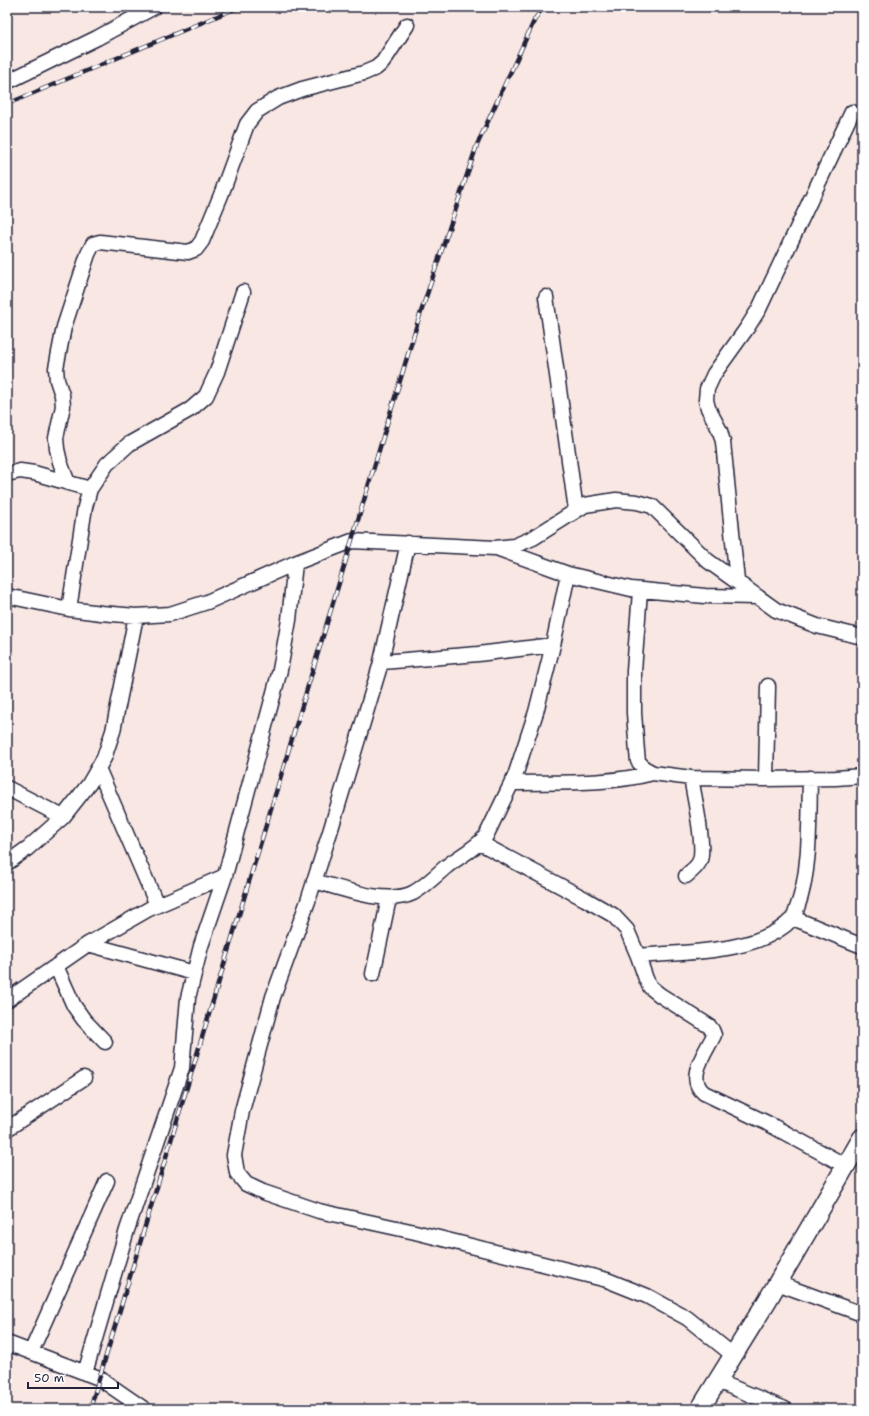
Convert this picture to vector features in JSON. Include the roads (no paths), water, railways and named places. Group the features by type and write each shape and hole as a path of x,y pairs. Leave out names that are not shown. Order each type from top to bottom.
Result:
{"main road":[{"path":"700,1409 777,1283 862,1138"}],"street":[{"path":"7,82 97,38 154,7"},
{"path":"68,483 57,449 56,438 63,406 56,368 64,327 88,254 93,244 100,242 188,252 196,248 202,241 221,195 247,124 257,111 278,98 302,89 364,73 376,68 383,62 407,25"},
{"path":"737,581 723,442 720,431 708,408 706,400 707,389 714,374 759,309 852,112"},
{"path":"69,609 85,507 90,489 107,464 129,444 191,410 206,396 217,372 243,292"},
{"path":"546,297 576,510"},
{"path":"7,474 20,471 34,473 90,489"},
{"path":"7,596 69,609 136,616 170,614 207,602 295,563 352,541 495,548 514,546 533,538 585,505 616,500 637,502 652,506 708,561 776,610 810,623 862,637"},
{"path":"408,543 382,662 330,832 273,997 242,1111 234,1155 237,1173 246,1184 263,1192 320,1210 416,1232 607,1280 647,1296 687,1318 733,1355"},
{"path":"495,548 568,574 640,591 704,596 758,597"},
{"path":"86,1373 127,1230 182,1068 185,1018 188,998 194,973 225,876 280,670 289,620 295,563"},
{"path":"314,881 365,894 389,898 402,897 413,893 480,843 486,836 512,783 536,712 553,645 568,574"},
{"path":"640,591 634,671 634,713 638,761 644,768 653,774"},
{"path":"7,863 28,848 63,818 89,784 104,758 113,731 136,616"},
{"path":"382,662 478,654 553,645"},
{"path":"766,779 768,686"},
{"path":"98,768 157,905"},
{"path":"512,783 598,782 628,779 653,774 691,778 766,779 862,776"},
{"path":"686,876 698,865 702,855 691,778"},
{"path":"638,956 700,951 737,946 758,941 774,933 793,918 801,898 808,854 810,778"},
{"path":"7,788 63,818"},
{"path":"480,843 613,915 627,930 650,987 709,1026 712,1030 714,1035 697,1069 695,1077 699,1089 704,1093 767,1123 846,1166"},
{"path":"7,1000 88,944 157,905 225,876"},
{"path":"373,974 389,898"},
{"path":"793,918 862,946"},
{"path":"88,944 194,973"},
{"path":"56,966 74,1006 84,1020 105,1042"},
{"path":"7,1129 84,1078"},
{"path":"31,1352 107,1181"},
{"path":"777,1283 862,1314"},
{"path":"7,1343 99,1378 144,1409"},
{"path":"717,1381 785,1409"}],"railway":[{"path":"7,104 239,7"},
{"path":"90,1409 418,321 477,145 535,19 543,7"}]}
